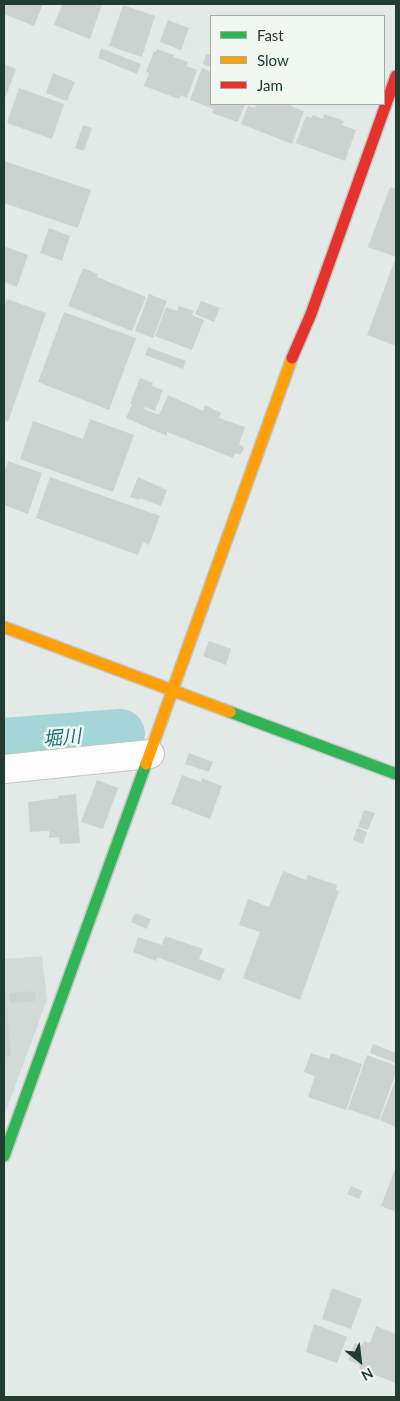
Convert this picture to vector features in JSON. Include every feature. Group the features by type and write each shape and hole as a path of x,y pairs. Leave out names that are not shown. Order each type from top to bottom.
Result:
{"street":[{"path":"4,1156 296,347 311,314 396,76"},
{"path":"4,627 396,774"},
{"path":"4,769 150,754"}],"shaded area":[{"path":"42,956 47,1000 4,1116 4,959"}],"building":[{"path":"4,4 43,4 34,26 4,14"},
{"path":"62,4 102,4 90,39 54,25"},
{"path":"123,5 155,16 142,57 109,46"},
{"path":"168,20 189,28 181,50 160,42"},
{"path":"101,48 141,64 137,74 98,58"},
{"path":"157,49 188,62 187,66 197,70 187,98 181,95 179,99 144,86 149,73 146,72 154,51 156,52"},
{"path":"206,54 210,55 210,67 203,64"},
{"path":"4,64 16,69 4,101"},
{"path":"202,68 210,72 210,105 245,105 238,122 212,113 214,109 190,100"},
{"path":"53,73 75,82 67,101 46,93"},
{"path":"19,88 64,104 52,139 7,123"},
{"path":"256,105 289,105 304,111 292,144 241,124 248,106 255,108"},
{"path":"324,114 344,121 342,125 356,130 345,161 296,143 306,116 311,118 313,115 323,119"},
{"path":"83,125 92,128 84,151 75,148"},
{"path":"4,161 91,190 78,228 4,203"},
{"path":"390,187 396,189 396,257 368,247"},
{"path":"49,228 70,236 62,261 40,253"},
{"path":"4,246 28,255 17,287 4,282"},
{"path":"396,257 396,346 367,335"},
{"path":"83,268 98,274 97,277 146,297 132,331 68,306"},
{"path":"149,294 167,301 153,338 135,331"},
{"path":"7,299 46,313 8,422 4,420 4,308"},
{"path":"201,301 220,308 214,322 195,314"},
{"path":"179,306 194,311 192,315 204,320 192,350 155,336 166,307 177,311"},
{"path":"64,312 136,338 109,410 38,382"},
{"path":"148,347 186,361 183,369 145,355"},
{"path":"140,378 153,383 152,386 163,390 155,411 145,407 144,409 159,415 168,395 203,411 205,405 221,413 219,418 245,427 239,444 244,447 241,455 235,453 233,458 167,432 167,436 126,418"},
{"path":"90,419 134,435 113,492 20,459 33,421 83,439"},
{"path":"8,461 42,473 28,514 4,505 4,474"},
{"path":"50,477 160,516 149,545 143,542 138,555 36,518"},
{"path":"138,477 167,490 161,506 140,498 139,500 130,497"},
{"path":"209,641 231,649 226,665 203,656"},
{"path":"189,753 213,762 209,772 185,764"},
{"path":"182,775 201,782 202,778 222,786 210,819 171,804"},
{"path":"97,780 118,788 103,829 81,822"},
{"path":"76,794 80,843 60,844 59,837 49,838 49,831 30,832 28,802"},
{"path":"364,810 375,813 368,830 358,827"},
{"path":"357,828 367,832 363,844 353,840"},
{"path":"283,871 306,880 308,875 337,885 336,890 339,891 300,1000 243,978 260,932 239,925 248,899 269,907"},
{"path":"135,913 151,919 147,929 131,922"},
{"path":"165,936 203,949 199,959 225,969 220,981 157,957 156,961 133,952 138,937 162,945"},
{"path":"5,988 11,1057 4,1057"},
{"path":"35,991 36,1001 10,1003 9,993"},
{"path":"373,1044 396,1053 396,1063 370,1053"},
{"path":"311,1053 329,1059 331,1053 362,1064 346,1110 308,1097 315,1076 304,1072"},
{"path":"367,1055 396,1066 396,1072 379,1120 348,1109"},
{"path":"396,1079 396,1127 380,1120"},
{"path":"396,1170 396,1212 381,1206"},
{"path":"351,1186 362,1191 359,1199 347,1194"},
{"path":"332,1288 362,1299 351,1329 322,1319"},
{"path":"314,1324 347,1337 337,1363 306,1352"},
{"path":"376,1326 396,1334 396,1383 359,1369 360,1365 348,1360 355,1343 362,1346 364,1341 370,1343"}],"waterway":[{"name":"堀川","path":"4,743 120,734"}],"traffic: fast":[{"path":"230,712 396,774"},
{"path":"4,1156 146,764"}],"traffic: slow":[{"path":"146,764 292,358"},
{"path":"4,627 230,712"}],"traffic: jam":[{"path":"292,358 311,314 396,76"}]}
